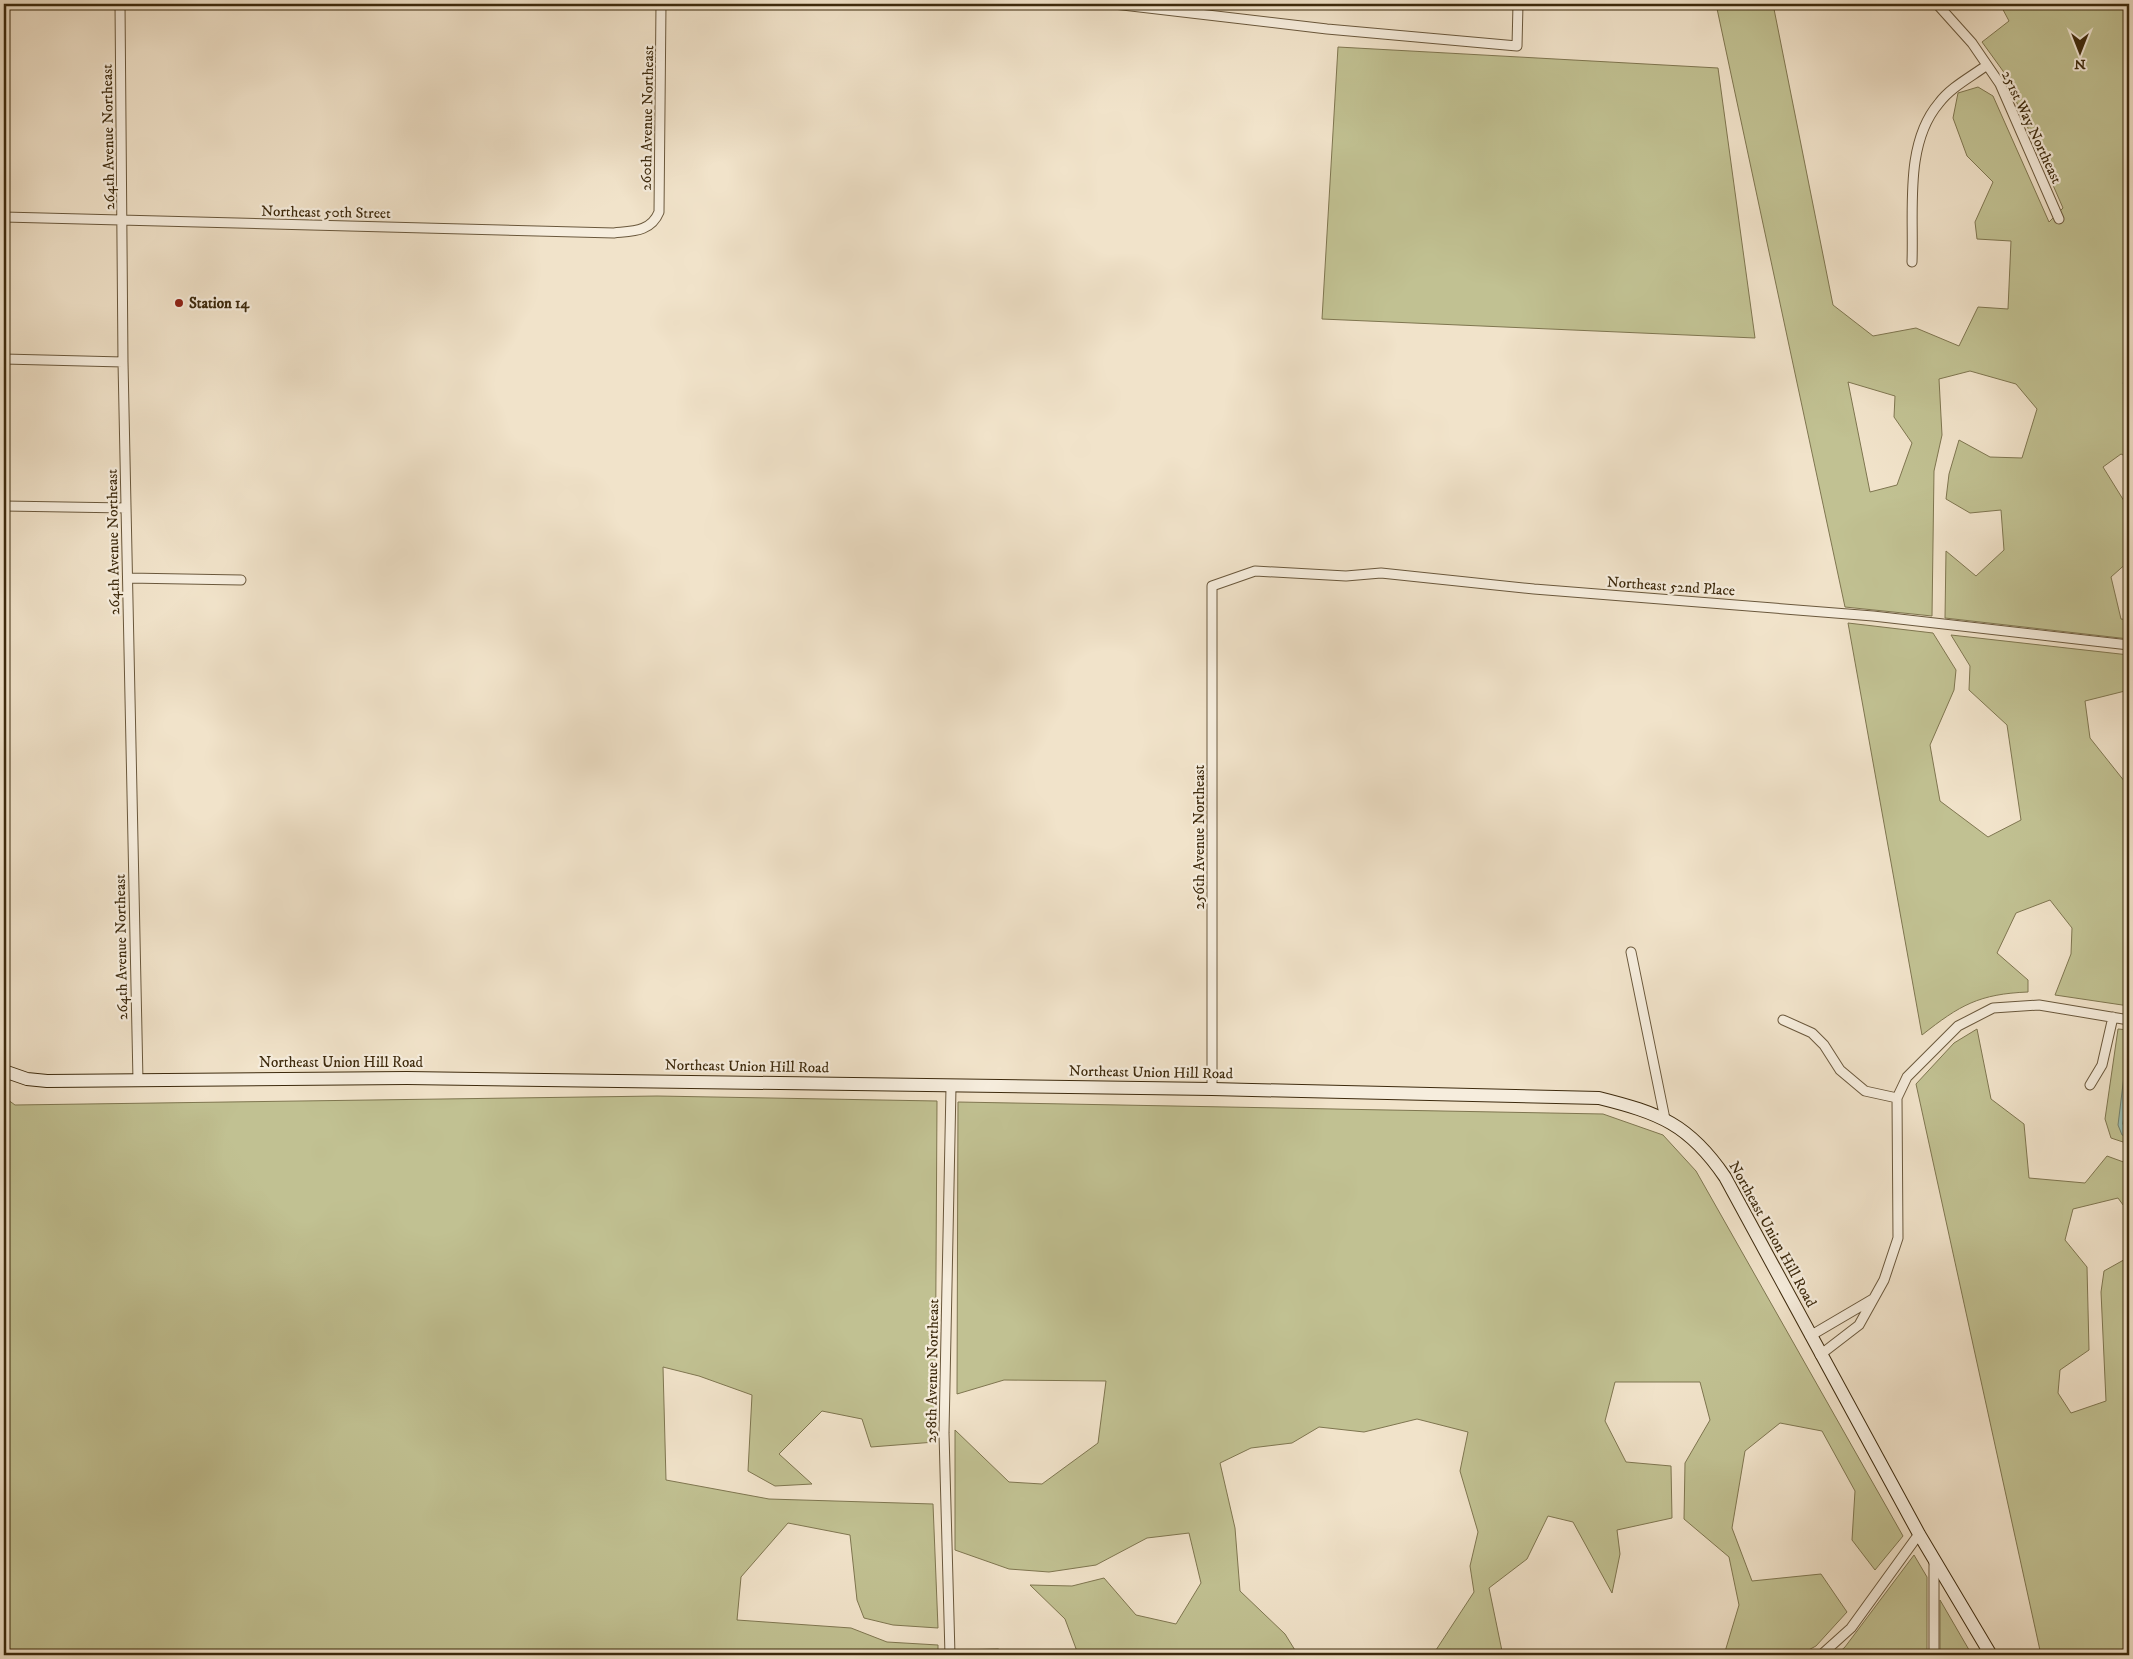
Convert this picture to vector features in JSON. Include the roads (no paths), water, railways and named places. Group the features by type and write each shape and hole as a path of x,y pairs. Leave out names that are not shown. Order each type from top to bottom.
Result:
{"street":[{"name":"264th Avenue Northeast","path":"120,4 123,362 138,1081"},
{"name":"260th Avenue Northeast","path":"647,228 660,212 661,4"},
{"path":"1114,4 1322,28 1517,46 1518,4"},
{"name":"251st Way Northeast","path":"1937,4 1972,43 2000,84 2058,219"},
{"path":"1912,262 1914,177 1918,140 1927,119 1939,102 1987,65"},
{"name":"Northeast 50th Street","path":"4,217 614,233 647,228"},
{"path":"4,360 123,362"},
{"path":"4,506 126,508"},
{"name":"Northeast 52nd Place","path":"1212,586 1255,571 1346,576 1381,573 1534,590 1873,616 2129,645"},
{"path":"128,578 241,580"},
{"name":"256th Avenue Northeast","path":"1212,586 1212,1089"},
{"path":"1631,952 1665,1119"},
{"path":"1820,1355 1859,1325 1884,1280 1898,1238 1897,1098 1907,1077 1958,1026 1993,1008 2039,1005 2129,1020"},
{"path":"2090,1085 2102,1065 2114,1017"},
{"path":"1783,1020 1812,1033 1824,1045 1840,1070 1866,1092 1897,1098"},
{"name":"Northeast Union Hill Road","path":"4,1071 28,1079 47,1081 408,1078 951,1087 1212,1089 1599,1098 1636,1107 1665,1119 1686,1132 1700,1144 1721,1171 1919,1534 1990,1655"},
{"name":"258th Avenue Northeast","path":"950,1655 944,1433 951,1087"},
{"path":"1810,1336 1874,1299"},
{"path":"1821,1655 1851,1628 1919,1534"},
{"path":"1934,1560 1934,1655"}],"water":[{"path":"2128,1043 2129,1137 2122,1135 2118,1125"}],"waterway":[{"path":"2129,374 2124,383 2129,397"}],"place":[{"name":"Station 14","path":"179,303"}]}
